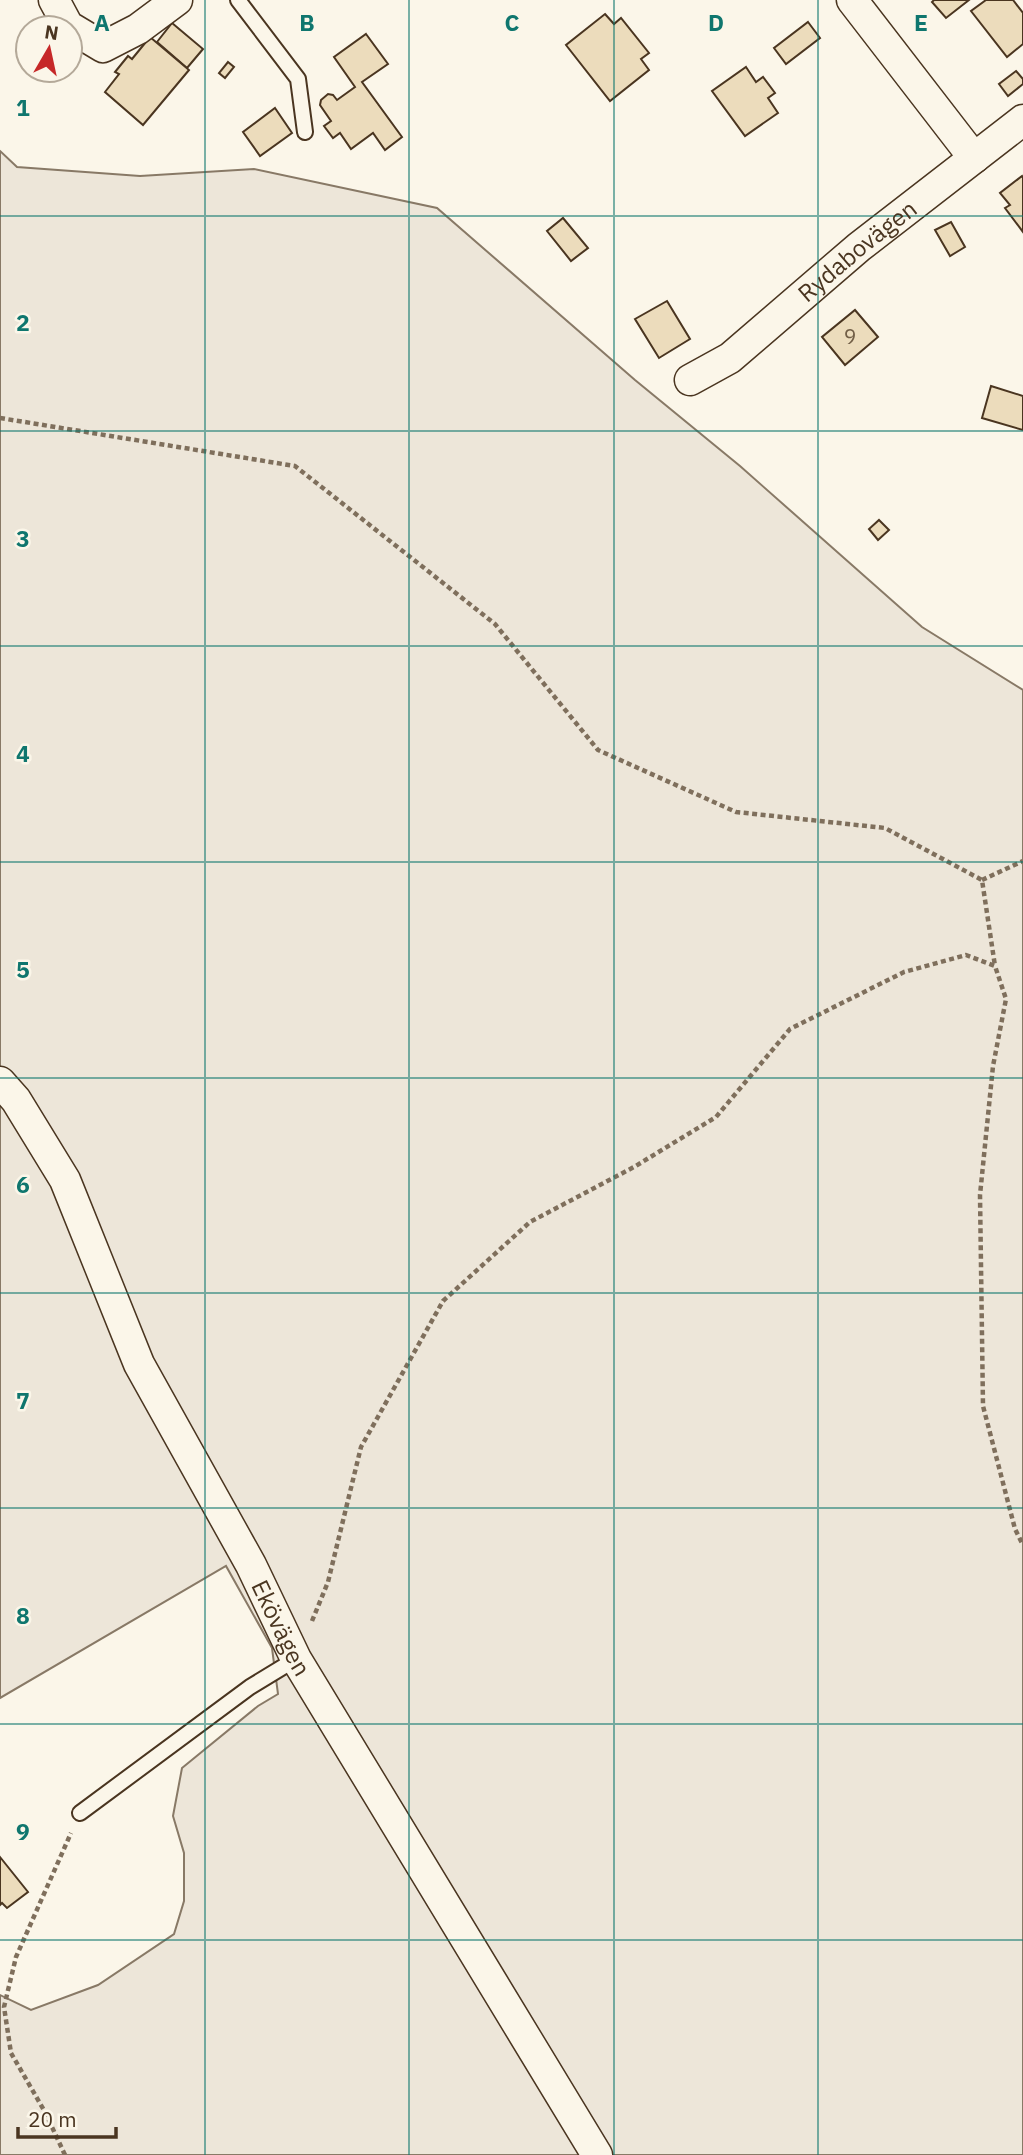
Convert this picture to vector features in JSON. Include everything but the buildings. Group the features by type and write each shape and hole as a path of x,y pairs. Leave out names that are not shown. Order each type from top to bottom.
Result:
{"street":[{"path":"54,1 68,26 103,47 138,29 177,0"},
{"path":"852,0 974,158"},
{"name":"Rydabovägen","path":"690,380 730,358 859,247 1023,120"},
{"name":"Ekövägen","path":"0,1082 16,1100 65,1180 139,1364 251,1565 296,1659 597,2155"}],"lane":[{"path":"238,0 298,79 305,132"},
{"path":"80,1813 250,1687 296,1659"}],"path":[{"path":"0,418 295,466 495,624 598,750 736,812 885,828 982,880"},
{"path":"982,880 1023,861"},
{"path":"982,880 995,966 1006,999 993,1066 980,1195 983,1406 1015,1529 1023,1545"},
{"path":"296,1659 328,1582 361,1447 443,1301 530,1222 634,1167 716,1116 790,1030 904,972 966,955 995,966"},
{"path":"65,2155 45,2112 11,2053 4,2007 16,1957 80,1813"}],"shaded area":[{"path":"0,151 17,167 140,176 254,169 437,208 635,380 740,466 922,627 1023,690 1023,2155 0,2155 0,1995 31,2010 98,1985 174,1934 184,1901 184,1853 173,1816 182,1768 258,1706 278,1694 272,1648 226,1566 0,1698"}]}
